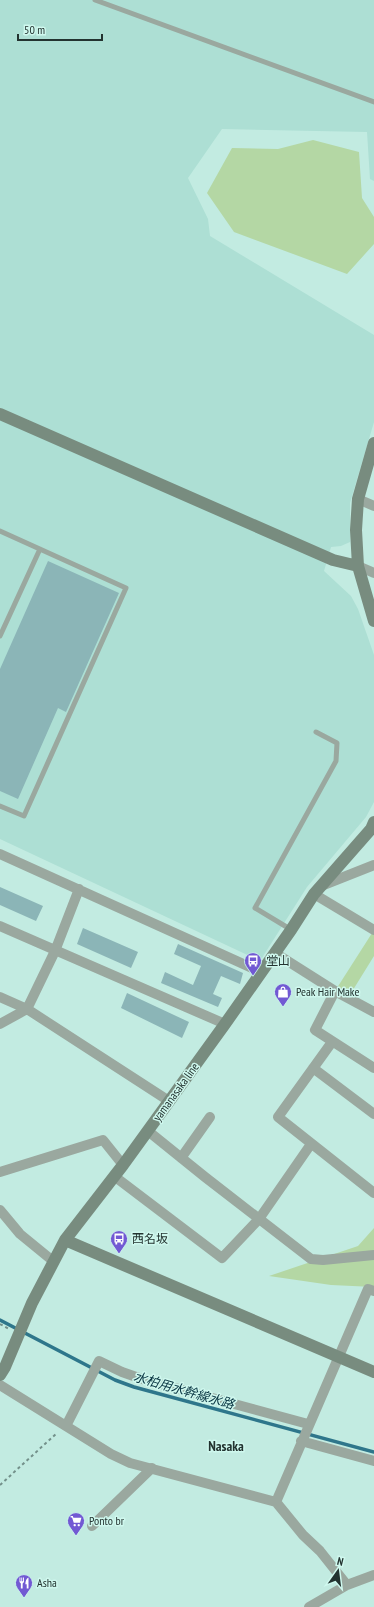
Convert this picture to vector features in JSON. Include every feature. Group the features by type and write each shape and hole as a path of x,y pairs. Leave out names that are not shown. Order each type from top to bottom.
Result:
{"main road":[{"path":"0,414 333,560 358,566"},
{"path":"374,443 358,499 356,530 358,566 374,621"},
{"name":"yamanasaka line","path":"0,1375 5,1367 32,1303 65,1240 148,1131 275,953 317,890 371,829 374,822"},
{"path":"65,1240 374,1372"}],"street":[{"path":"358,499 374,506"},
{"path":"358,566 374,573"},
{"path":"0,854 261,972"},
{"path":"317,890 374,865"},
{"path":"0,1024 27,1009 54,951 79,889"},
{"path":"317,890 374,930"},
{"path":"0,926 54,951 224,1024"},
{"path":"275,953 335,992 374,1012"},
{"path":"335,992 315,1030 374,1068"},
{"path":"0,997 27,1009 169,1101"},
{"path":"332,1042 278,1117 374,1193"},
{"path":"313,1068 374,1114"},
{"path":"181,1158 210,1118"},
{"path":"148,1131 311,1259 323,1260 374,1255"},
{"path":"0,1172 103,1140 123,1165"},
{"path":"114,1176 222,1258 259,1219 311,1144"},
{"path":"0,1210 20,1234 53,1261"},
{"path":"276,1502 308,1424 368,1289 374,1291"},
{"path":"66,1426 99,1361 122,1372 142,1379 308,1424"},
{"path":"0,1385 111,1454 130,1463 276,1502 303,1536 320,1551 347,1585"},
{"path":"301,1441 374,1461"},
{"path":"92,1526 152,1468"},
{"path":"309,1607 347,1585 374,1575"}],"lane":[{"path":"95,0 374,102"},
{"path":"0,531 126,588 24,816 0,806"},
{"path":"0,636 40,549"},
{"path":"291,930 255,908 336,761 337,743 316,732"}],"path":[{"path":"0,1484 66,1426"}],"shaded area":[{"path":"0,0 374,0 374,181 370,179 367,132 222,129 188,178 208,219 210,236 374,335 374,422 350,503 350,542 341,546 331,547 324,571 351,596 358,609 374,655 374,802 366,817 307,887 260,961 0,839"}],"green space":[{"path":"313,140 359,152 362,198 374,217 374,244 347,274 234,232 207,193 232,148 278,149"},
{"path":"374,930 374,956 348,998 335,991"},
{"path":"374,1228 374,1287 331,1285 269,1276 358,1246"}],"building":[{"path":"48,561 119,593 66,712 58,708 18,799 0,791 0,669"},
{"path":"0,887 43,906 36,921 0,905"},
{"path":"83,928 138,952 131,968 77,944"},
{"path":"178,944 243,973 240,984 221,976 213,994 222,998 218,1007 161,983 165,972 193,985 201,966 174,954"},
{"path":"127,993 189,1022 182,1038 121,1008"}],"waterway":[{"name":"水柏用水幹線水路","path":"0,1320 115,1380 134,1387 374,1452"}],"place":[{"name":"堂山","path":"253,976"},
{"name":"Peak Hair Make","path":"283,1007"},
{"name":"西名坂","path":"119,1254"},
{"name":"Ponto br","path":"76,1536"},
{"name":"Asha","path":"24,1598"}],"district":[{"name":"Nasaka","path":"226,1446"}]}
